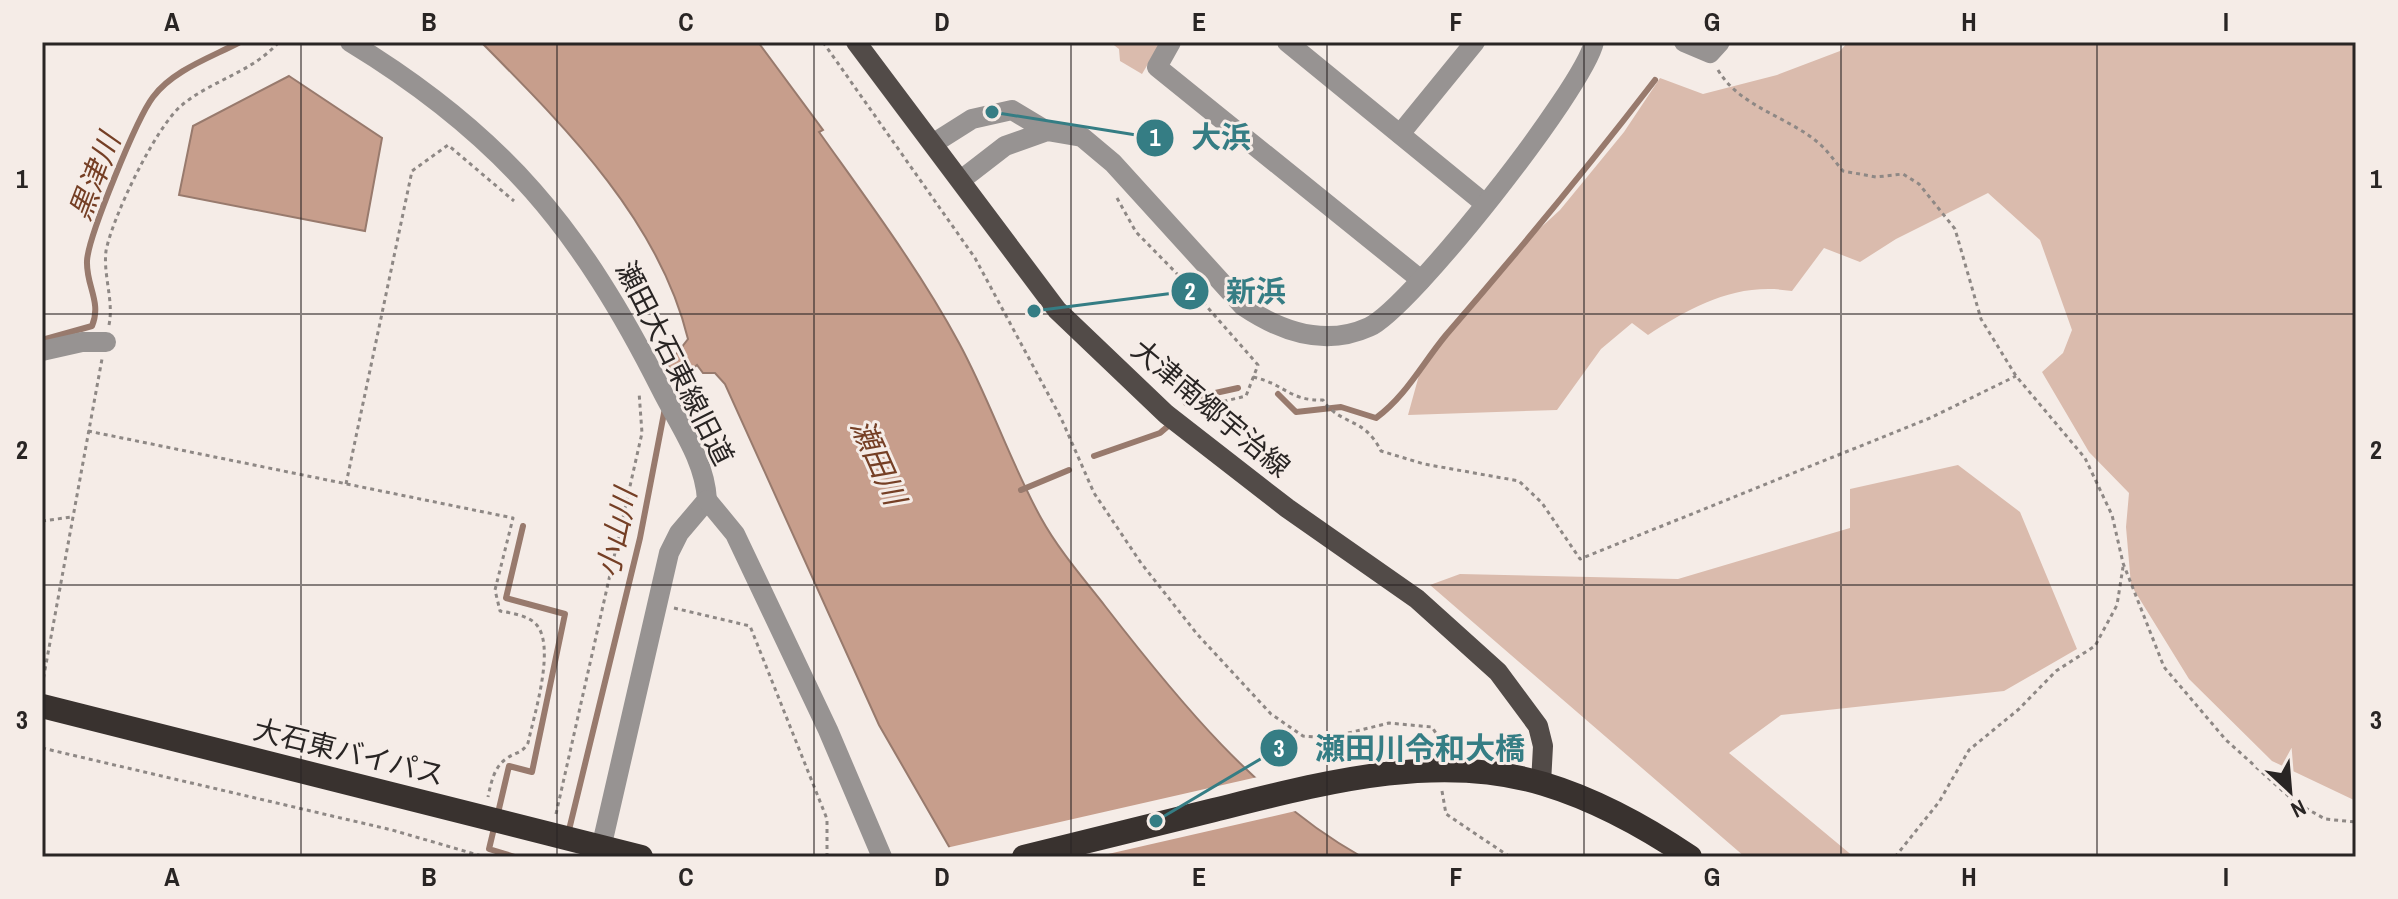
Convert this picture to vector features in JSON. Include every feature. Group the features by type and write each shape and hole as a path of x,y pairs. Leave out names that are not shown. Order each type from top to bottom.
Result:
{"highway":[{"name":"大石東バイパス","path":"42,706 551,832 600,852 641,857"},
{"path":"1024,857 1294,790 1390,773 1442,770 1541,783 1606,807 1647,828 1690,857"}],"main road":[{"name":"大津南郷宇治線","path":"856,42 1057,310 1185,429 1287,508 1406,591 1498,672 1538,726 1543,746 1541,783"}],"street":[{"name":"瀬田大石東線旧道","path":"350,42 410,78 482,136 545,201 593,264 643,352 706,476 707,500 679,533 669,553 600,852"},
{"path":"1171,42 1157,67 1421,280"},
{"path":"1287,42 1484,203"},
{"path":"1400,134 1475,42"},
{"path":"934,143 972,119 1012,110 1047,131 1082,137 1113,163 1243,306 1266,322 1297,334 1346,335 1371,326 1421,280 1569,95 1594,42"},
{"path":"1684,42 1715,48"},
{"path":"961,180 1005,146 1047,131"},
{"path":"42,351 82,342 106,342"},
{"path":"707,500 735,534 828,730 882,857"}],"path":[{"path":"823,42 975,258 1054,405 1094,493 1141,563 1197,634 1271,714 1303,736 1328,738 1389,723 1432,727 1439,738 1446,814 1510,857"},
{"path":"1715,48 1726,84 1821,145 1843,171 1876,177 1903,174 1919,184 1955,229 1981,319 2016,376 2085,458 2112,515 2123,563 2164,667 2226,740 2295,802 2325,819 2356,822"},
{"path":"346,484 412,171 442,146 448,145 523,208"},
{"path":"1115,193 1136,232 1258,365 1246,396 1209,405 1185,429"},
{"path":"551,832 642,433 639,397 643,352"},
{"path":"1253,377 1267,380 1300,400 1323,400 1331,412 1356,422 1373,434 1381,451 1424,464 1519,481 1542,503 1580,559 1930,418 2016,376"},
{"path":"88,431 513,518 495,590 495,602 500,611 534,623 543,634 546,650 528,743 524,751 506,759 497,769 484,816"},
{"path":"42,521 72,517"},
{"path":"1895,857 1939,802 1969,750 2019,709 2056,671 2095,646 2117,605 2123,563"},
{"path":"656,603 750,626 827,819 827,857"},
{"path":"42,748 392,830 485,857"}],"shaded area":[{"path":"1110,42 1161,42 1142,74 1120,61 1119,49"},
{"path":"1848,42 2356,42 2356,801 2272,761 2189,679 2131,585 2126,527 2129,493 2089,452 2042,372 2063,353 2072,330 2040,240 1988,193 1896,239 1860,262 1824,248 1792,291 1772,289 1734,293 1699,306 1648,335 1632,323 1601,349 1557,410 1408,415 1421,368 1537,231 1560,210 1624,132 1660,78 1703,94 1777,75 1840,51"},
{"path":"1958,465 2020,512 2077,649 2004,691 1781,715 1729,753 1854,857 1745,857 1430,585 1460,574 1678,579 1850,528 1850,489"}],"water":[{"name":"瀬田川","path":"481,42 758,42 823,130 819,132 944,316 970,365 1030,497 1063,552 1161,676 1222,745 1288,806 1362,857 955,857 879,725 725,384 715,373 703,373 697,365 676,384 668,365 688,339 674,296 655,254 632,215 576,142"},
{"path":"289,76 382,138 365,231 179,195 193,126"}],"pier":[{"path":"1262,776 1300,810 1095,857 951,857 946,848"}],"waterway":[{"name":"黒津川","path":"42,340 92,326 95,301 87,270 89,248 125,152 153,97 182,72 240,42"},
{"path":"1278,394 1296,412 1341,407 1376,418 1387,409 1655,80"},
{"path":"1186,403 1188,399 1238,388"},
{"name":"小山川","path":"568,834 640,538 665,408"},
{"path":"1094,456 1160,433 1167,427"},
{"path":"1021,490 1069,470"},
{"path":"498,813 509,766 532,772 565,614 506,598 523,526"},
{"path":"495,824 489,849 515,857"}],"place":[{"name":"大浜","path":"992,112"},
{"name":"新浜","path":"1034,311"},
{"name":"瀬田川令和大橋","path":"1156,821"}]}
